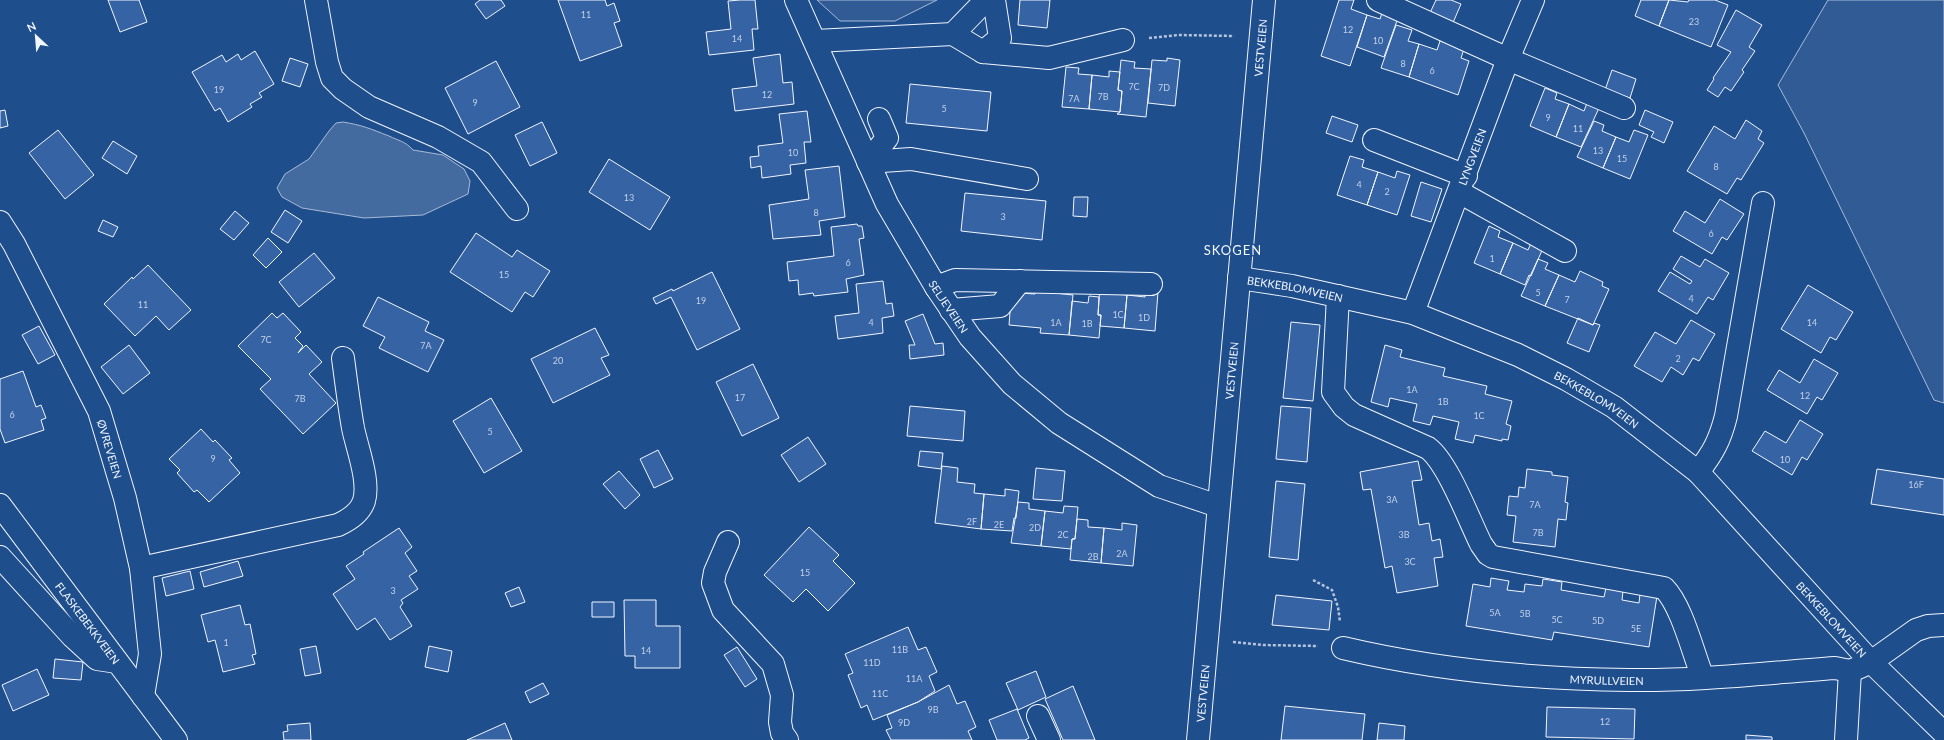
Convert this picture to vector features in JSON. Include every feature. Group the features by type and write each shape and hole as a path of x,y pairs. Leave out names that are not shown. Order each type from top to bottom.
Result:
{"street":[{"path":"316,0 327,62 332,78 343,89 369,107 438,137 481,162 517,210"},
{"name":"SELJEVEIEN","path":"796,0 887,204 936,287 970,337 1012,384 1059,423 1159,486 1218,506"},
{"path":"953,34 986,0"},
{"path":"984,52 1000,38 994,0"},
{"name":"VESTVEIEN","path":"1198,740 1264,0"},
{"path":"1378,0 1508,60 1624,108"},
{"name":"LYNGVEIEN","path":"1413,314 1508,60 1533,0"},
{"path":"814,41 953,34 984,52 1049,58 1123,40"},
{"path":"868,162 887,138 879,119"},
{"path":"1374,140 1462,184 1565,251"},
{"path":"868,162 911,159 1027,179"},
{"path":"1698,472 1711,455 1720,438 1726,416 1763,203"},
{"name":"ØVREVEIEN","path":"0,222 14,244 100,412 125,498 141,568 150,654 143,696"},
{"name":"BEKKEBLOMVEIEN","path":"1239,278 1292,286 1413,314 1518,355 1566,379 1614,407 1698,472 1871,662 1944,733"},
{"path":"936,287 955,280 1151,284"},
{"path":"951,310 1000,306 1020,281"},
{"path":"1338,296 1333,392 1344,407 1354,415 1428,448 1433,452 1443,465 1481,544 1488,554 1493,557 1660,586 1669,593 1678,611 1703,678"},
{"path":"141,568 338,525 350,519 360,510 364,500 364,480 353,427 343,358"},
{"name":"FLASKEBEKKVEIEN","path":"0,504 176,740"},
{"path":"728,542 715,572 713,583 723,610 773,664 780,689 780,722 782,733 787,740"},
{"path":"0,557 74,637 97,659 117,662"},
{"name":"BEKKEBLOMVEIEN","path":"1871,662 1916,630 1928,626 1944,625"},
{"name":"MYRULLVEIEN","path":"1342,648 1376,656 1445,667 1548,678 1630,680 1703,678 1835,668 1850,671"},
{"path":"1846,740 1850,671 1871,662"},
{"path":"1038,716 1049,740"}],"path":[{"path":"1123,40 1178,35 1238,36"},
{"path":"1207,639 1264,645 1314,645 1342,648 1338,607 1332,590 1313,580"}],"shaded area":[{"path":"817,0 937,0 895,21 840,21"},
{"path":"1828,0 1944,0 1944,403 1934,400 1804,133 1778,85"},
{"path":"343,122 372,129 405,143 413,150 443,155 464,169 470,181 468,194 423,215 364,218 302,208 282,197 277,188 285,174 309,159 336,123"}],"building":[{"path":"108,0 139,0 147,22 120,32"},
{"path":"480,0 501,0 505,6 486,19 475,4"},
{"path":"558,0 605,0 607,6 614,3 620,21 614,23 622,46 580,61"},
{"path":"755,0 758,29 752,29 754,50 709,55 706,32 731,29 728,1"},
{"path":"1020,0 1050,0 1047,28 1018,25"},
{"path":"1339,0 1354,0 1351,9 1367,15 1350,66 1321,56"},
{"path":"1436,0 1451,0 1461,4 1452,25 1429,15"},
{"path":"1641,0 1669,0 1659,26 1635,16"},
{"path":"1669,0 1688,2 1689,0 1715,0 1728,5 1711,47 1659,26"},
{"path":"1736,10 1762,25 1749,47 1755,51 1742,70 1744,72 1731,91 1725,87 1718,97 1707,90 1714,79 1713,78 1731,52 1717,45"},
{"path":"1382,13 1398,18 1384,57 1357,47 1367,15 1380,19"},
{"path":"1396,25 1412,30 1408,41 1419,44 1409,77 1381,68"},
{"path":"1440,41 1464,49 1461,58 1469,61 1458,95 1409,77 1419,44 1437,50"},
{"path":"255,51 274,84 259,93 262,97 250,104 252,107 228,122 220,108 215,111 192,72 222,55 226,62 238,54 241,60"},
{"path":"780,54 783,83 792,82 794,104 735,111 732,89 757,86 753,58"},
{"path":"290,58 308,64 300,87 282,81"},
{"path":"1167,58 1180,60 1175,106 1148,103 1152,60 1167,61"},
{"path":"1121,60 1135,62 1134,68 1151,69 1146,117 1117,114 1120,112 1122,91 1118,90"},
{"path":"496,61 520,107 468,134 445,88"},
{"path":"1066,67 1079,68 1078,74 1092,75 1089,109 1062,107"},
{"path":"1612,70 1636,79 1630,98 1605,90"},
{"path":"1109,71 1120,72 1118,90 1122,91 1120,112 1089,109 1092,75 1109,77"},
{"path":"910,84 991,92 987,131 906,123"},
{"path":"1545,88 1557,93 1555,99 1569,104 1556,137 1530,126"},
{"path":"1587,103 1599,108 1581,147 1556,137 1569,104 1584,111"},
{"path":"5,110 8,126 0,128 0,111"},
{"path":"1645,110 1673,122 1664,143 1651,137 1654,132 1639,125"},
{"path":"807,111 811,142 804,142 806,163 790,165 791,174 762,178 761,166 751,168 750,157 759,156 758,146 783,143 779,114"},
{"path":"1332,116 1358,125 1352,142 1326,133"},
{"path":"1746,120 1762,131 1758,139 1764,143 1741,180 1737,178 1727,194 1687,171 1714,126 1735,139"},
{"path":"1594,121 1604,125 1602,131 1616,137 1603,168 1577,157"},
{"path":"542,122 557,153 530,166 515,135"},
{"path":"58,130 94,175 65,199 29,153"},
{"path":"1634,130 1648,135 1630,179 1603,168 1616,137 1629,142"},
{"path":"113,141 137,156 127,174 102,158"},
{"path":"1350,156 1364,160 1362,167 1378,172 1367,205 1337,195"},
{"path":"609,159 670,197 650,230 589,192"},
{"path":"839,166 845,217 819,221 821,235 773,239 769,205 809,199 805,170"},
{"path":"1397,171 1410,175 1397,215 1367,205 1378,172 1395,178"},
{"path":"1421,182 1442,189 1431,222 1411,216"},
{"path":"965,193 1046,201 1042,240 961,231"},
{"path":"1074,197 1088,197 1087,217 1073,216"},
{"path":"1720,199 1744,214 1727,240 1722,237 1712,254 1673,231 1685,211 1705,223"},
{"path":"285,210 302,221 288,243 271,232"},
{"path":"235,211 249,223 234,240 220,229"},
{"path":"103,220 118,227 113,237 98,231"},
{"path":"857,224 858,226 862,226 864,238 859,239 864,275 846,279 848,292 814,296 813,293 799,295 798,280 789,281 787,262 834,256 831,227"},
{"path":"1489,226 1500,231 1498,237 1513,243 1500,274 1474,263"},
{"path":"476,233 512,257 517,250 550,271 533,297 525,292 512,312 450,272"},
{"path":"268,238 282,252 266,268 253,255"},
{"path":"1513,243 1528,250 1531,243 1543,248 1531,276 1529,275 1525,285 1500,274"},
{"path":"314,253 335,278 299,307 279,282"},
{"path":"1681,256 1700,267 1705,259 1729,273 1713,300 1708,297 1697,314 1658,291 1670,272 1690,284 1692,281 1673,269"},
{"path":"1538,259 1548,263 1545,269 1559,275 1545,306 1521,296"},
{"path":"148,265 191,310 169,330 156,316 135,336 104,304 132,277 133,279"},
{"path":"1580,271 1603,282 1602,286 1609,289 1593,325 1545,306 1559,275 1575,282"},
{"path":"712,272 740,329 697,350 671,297 656,304 653,298 672,289 673,291"},
{"path":"883,281 886,304 892,303 894,316 882,318 883,333 838,339 835,316 859,313 856,284"},
{"path":"1808,285 1853,312 1836,340 1830,337 1821,353 1781,329"},
{"path":"1100,286 1113,294 1127,295 1124,328 1100,326 1101,315 1098,315"},
{"path":"1146,290 1158,292 1155,331 1124,328 1127,295 1145,297"},
{"path":"1035,291 1073,295 1069,335 1040,333 1041,328 1009,325 1011,300 1018,301 1019,293 1035,294"},
{"path":"1089,296 1099,297 1098,315 1101,315 1099,338 1069,335 1072,301 1088,303"},
{"path":"378,297 429,322 425,331 444,340 428,372 379,348 385,337 363,326"},
{"path":"272,313 277,318 283,313 301,332 295,338 303,346 298,353 306,345 322,362 309,374 336,403 303,434 260,389 271,379 238,346"},
{"path":"923,314 935,344 943,343 944,355 910,359 909,345 915,345 905,321"},
{"path":"1578,318 1593,325 1594,323 1600,325 1589,352 1567,343"},
{"path":"1691,320 1715,334 1699,361 1693,358 1683,375 1671,367 1662,382 1634,366 1655,332 1676,344"},
{"path":"1291,322 1320,325 1313,401 1283,398"},
{"path":"39,326 55,355 38,364 22,335"},
{"path":"595,328 609,355 601,358 610,375 553,403 531,359"},
{"path":"129,345 150,373 123,394 101,367"},
{"path":"1385,345 1402,350 1400,357 1445,368 1443,376 1487,386 1485,394 1512,401 1506,424 1511,426 1508,440 1502,439 1502,441 1475,435 1473,443 1455,439 1459,422 1433,416 1430,425 1413,421 1417,404 1390,398 1388,407 1371,402"},
{"path":"1814,359 1838,373 1822,400 1817,397 1807,414 1767,390 1779,370 1800,383"},
{"path":"753,364 779,418 742,436 716,382"},
{"path":"23,371 36,407 41,405 46,418 41,420 44,430 5,443 0,429 0,379"},
{"path":"491,398 522,451 484,473 453,421"},
{"path":"910,406 965,411 963,441 907,436"},
{"path":"1281,406 1311,408 1307,462 1276,459"},
{"path":"1800,420 1823,434 1807,460 1802,457 1792,475 1752,451 1765,431 1786,443"},
{"path":"201,429 213,442 215,440 232,458 229,460 240,473 209,502 197,490 194,492 177,473 180,470 169,459"},
{"path":"808,437 826,464 799,482 781,455"},
{"path":"658,450 673,479 654,488 640,459"},
{"path":"920,451 943,453 941,469 918,466"},
{"path":"1418,461 1422,480 1412,481 1419,525 1429,523 1432,541 1440,539 1443,557 1434,558 1438,586 1397,593 1392,566 1385,568 1371,489 1363,490 1360,472"},
{"path":"942,466 958,468 957,482 975,484 974,493 984,494 981,529 935,523"},
{"path":"1036,468 1065,471 1062,501 1033,499"},
{"path":"1527,469 1552,472 1552,475 1568,477 1565,502 1568,503 1566,520 1558,519 1555,547 1513,542 1516,516 1507,515 1509,496 1518,497 1519,487 1525,488"},
{"path":"1877,469 1944,479 1944,515 1871,504"},
{"path":"619,471 640,495 625,509 603,484"},
{"path":"1276,481 1305,484 1298,560 1269,557"},
{"path":"1005,489 1019,491 1016,518 1014,518 1012,531 981,529 984,494 1005,496"},
{"path":"1018,502 1029,503 1029,509 1045,511 1041,546 1011,543"},
{"path":"1064,506 1078,507 1075,539 1072,539 1071,549 1041,546 1045,511 1063,513"},
{"path":"1077,519 1088,520 1088,527 1104,528 1101,563 1070,560 1072,539 1075,539"},
{"path":"1122,523 1137,525 1133,566 1101,563 1104,528 1122,530"},
{"path":"809,527 839,555 833,561 855,583 828,611 806,589 793,602 764,575"},
{"path":"399,528 412,547 405,553 417,571 409,576 418,589 401,600 403,603 400,607 412,626 390,640 375,618 357,630 333,594 355,579 346,566 364,554 363,552"},
{"path":"238,561 243,576 204,587 200,572"},
{"path":"190,571 194,589 166,596 162,578"},
{"path":"1491,578 1509,581 1507,590 1524,592 1525,584 1542,586 1543,579 1562,582 1561,590 1604,597 1606,588 1623,591 1622,600 1639,603 1640,594 1657,596 1649,647 1554,632 1552,640 1466,626 1473,584 1490,587"},
{"path":"519,587 525,602 511,607 505,593"},
{"path":"1276,595 1332,601 1329,630 1272,625"},
{"path":"624,600 656,600 656,626 680,626 680,668 635,668 635,656 625,656"},
{"path":"592,602 614,602 614,617 592,617"},
{"path":"240,605 245,625 250,624 256,654 252,655 255,664 223,672 215,640 208,642 201,615"},
{"path":"908,627 918,650 926,647 937,672 929,676 935,691 918,702 873,720 867,705 861,708 848,675 853,673 845,654"},
{"path":"316,646 321,673 305,676 300,649"},
{"path":"429,646 452,651 448,672 425,667"},
{"path":"737,647 757,679 745,687 724,655"},
{"path":"55,659 83,662 81,680 53,678"},
{"path":"37,669 49,695 13,711 2,685"},
{"path":"1036,671 1046,697 1018,710 1006,683"},
{"path":"543,683 549,694 530,703 525,692"},
{"path":"949,685 957,704 965,701 976,727 968,731 972,740 891,740 886,730 892,728 887,715 918,702"},
{"path":"1073,686 1095,740 1063,740 1045,699"},
{"path":"1285,706 1365,714 1362,740 1281,740"},
{"path":"1547,707 1635,709 1634,739 1546,737"},
{"path":"1017,709 1029,738 1025,740 997,740 989,720"},
{"path":"310,723 311,740 284,740 283,732 288,731 287,725"},
{"path":"505,723 512,740 467,740"},
{"path":"1379,723 1405,726 1404,740 1377,740"},
{"path":"1746,735 1772,737 1772,740 1746,740"}],"district":[{"name":"SKOGEN","path":"1233,250"}]}
